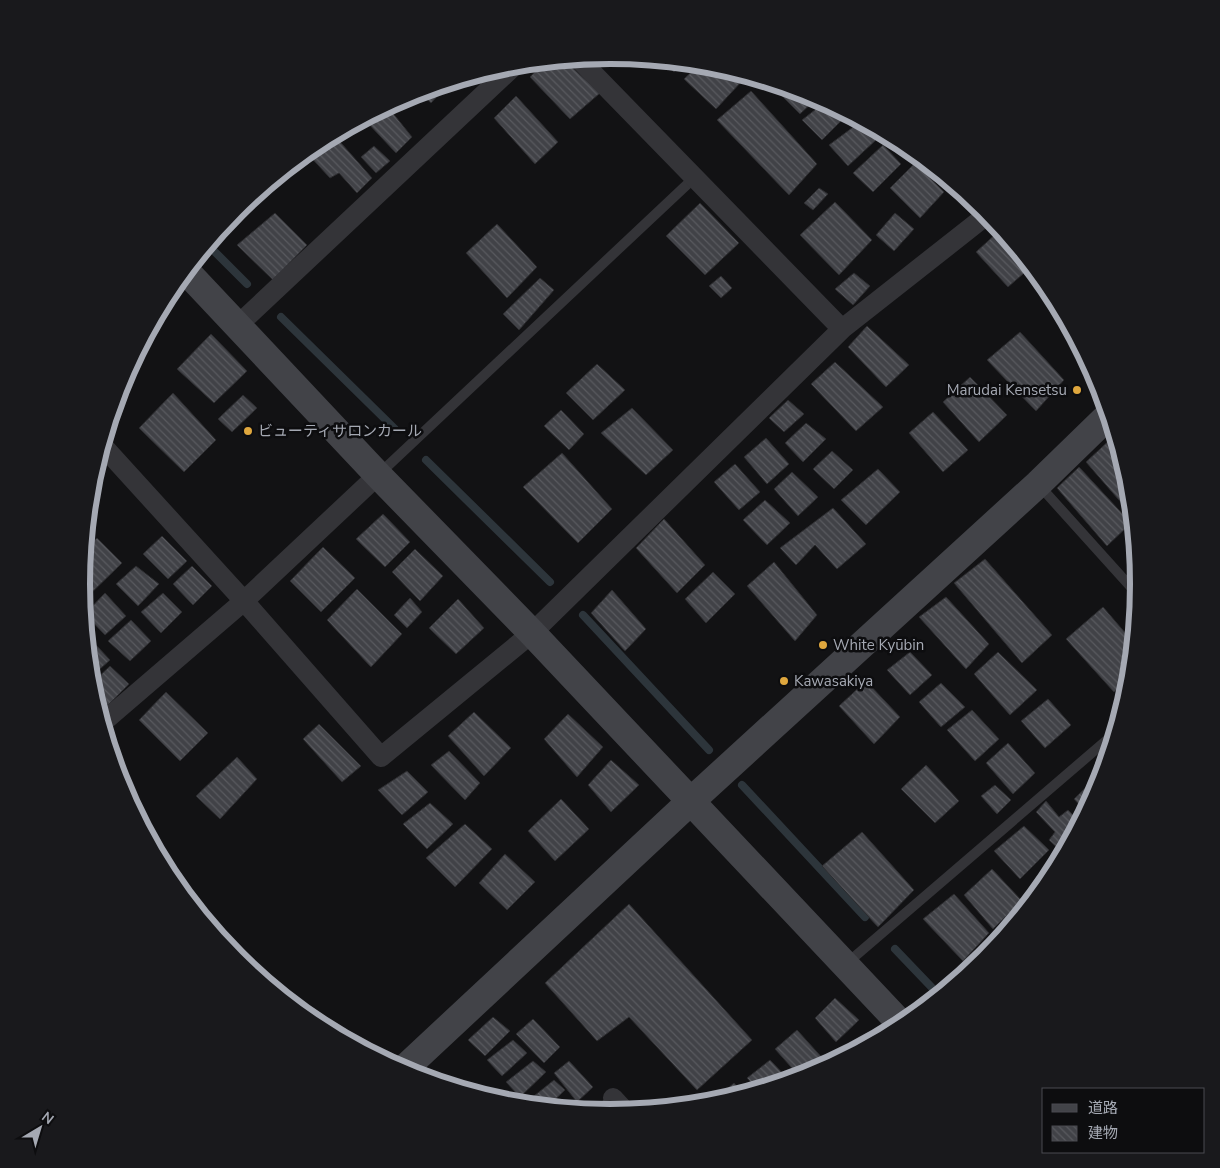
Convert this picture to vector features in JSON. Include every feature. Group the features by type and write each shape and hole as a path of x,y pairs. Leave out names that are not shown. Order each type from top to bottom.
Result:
{"street":[{"path":"585,65 842,329"},
{"path":"238,325 504,75"},
{"path":"107,450 244,601 381,757 532,633 842,329 981,219"},
{"path":"191,276 378,475 532,633 896,1019"},
{"path":"409,1064 691,801 1038,484 1104,420"},
{"path":"107,719 244,601 378,475"}],"lane":[{"path":"378,475 694,178"},
{"path":"1038,484 1130,586"},
{"path":"846,964 1106,740"}],"building":[{"path":"570,66 600,93 570,119 530,77 538,69"},
{"path":"669,67 678,68 674,72"},
{"path":"693,71 742,81 716,109 684,79"},
{"path":"751,91 817,164 789,195 717,120"},
{"path":"777,91 811,104 800,114"},
{"path":"441,92 431,103 425,98"},
{"path":"516,96 558,142 535,164 494,118"},
{"path":"818,107 843,119 822,140 802,120"},
{"path":"392,112 412,137 396,153 368,123"},
{"path":"856,125 877,139 848,166 829,145"},
{"path":"339,140 372,178 357,193 339,173 330,178 311,158"},
{"path":"883,145 901,164 873,192 853,173"},
{"path":"374,146 390,161 376,173 361,157"},
{"path":"915,163 944,192 920,218 890,188"},
{"path":"819,188 828,194 813,210 804,203"},
{"path":"835,202 872,240 839,275 800,235"},
{"path":"700,203 739,243 705,275 666,236"},
{"path":"275,213 307,245 273,280 237,245"},
{"path":"895,213 914,229 894,251 876,235"},
{"path":"497,224 537,267 507,298 466,253"},
{"path":"995,235 1026,271 1008,287 976,252"},
{"path":"854,273 870,286 853,305 835,289"},
{"path":"721,276 732,288 721,298 709,286"},
{"path":"540,278 554,290 519,330 503,314"},
{"path":"867,326 909,365 886,387 848,347"},
{"path":"1020,332 1064,380 1036,411 987,360"},
{"path":"211,334 247,371 214,403 177,369"},
{"path":"835,362 883,407 856,431 811,384"},
{"path":"597,364 625,390 593,420 566,393"},
{"path":"970,377 1007,415 979,442 943,402"},
{"path":"173,393 216,440 184,472 139,428"},
{"path":"243,395 257,408 232,432 218,419"},
{"path":"788,400 804,414 784,432 769,418"},
{"path":"632,408 673,450 646,475 601,433"},
{"path":"561,410 584,434 569,450 544,426"},
{"path":"933,412 968,450 943,472 909,433"},
{"path":"806,423 826,439 803,462 785,443"},
{"path":"766,438 789,464 767,484 744,457"},
{"path":"1110,440 1124,506 1086,462"},
{"path":"832,451 853,470 834,489 813,469"},
{"path":"562,453 612,509 578,543 523,487"},
{"path":"735,464 760,492 739,510 714,482"},
{"path":"1079,467 1126,518 1127,527 1107,546 1057,488"},
{"path":"878,469 900,492 866,525 841,500"},
{"path":"792,472 818,497 798,516 774,489"},
{"path":"765,500 790,523 767,545 743,520"},
{"path":"833,508 866,544 837,569 815,545 796,565 780,548"},
{"path":"383,514 410,542 385,567 356,539"},
{"path":"664,519 705,565 677,593 636,548"},
{"path":"162,536 187,561 168,579 143,554"},
{"path":"97,538 122,563 90,594 90,584 92,543"},
{"path":"323,547 355,578 321,612 290,581"},
{"path":"415,549 443,576 420,601 392,572"},
{"path":"985,559 1052,635 1022,663 954,583"},
{"path":"774,562 817,615 795,641 747,586"},
{"path":"136,566 159,584 138,606 116,584"},
{"path":"192,566 212,586 193,605 173,584"},
{"path":"713,572 735,594 706,623 685,599"},
{"path":"357,589 402,634 371,667 327,620"},
{"path":"612,590 646,629 625,651 591,613"},
{"path":"105,593 126,616 105,635 91,621 91,608"},
{"path":"163,593 182,612 161,633 141,612"},
{"path":"946,597 989,644 966,669 919,617"},
{"path":"410,598 422,612 407,628 394,615"},
{"path":"458,599 484,628 456,654 429,628"},
{"path":"1103,607 1127,636 1120,686 1114,692 1066,639"},
{"path":"131,620 151,641 130,661 108,641"},
{"path":"96,645 110,660 98,671 94,652 94,647"},
{"path":"910,652 932,675 910,695 887,670"},
{"path":"998,652 1037,690 1010,715 974,674"},
{"path":"110,666 129,684 108,705 103,700 99,677"},
{"path":"866,681 900,717 874,744 839,706"},
{"path":"941,683 965,707 941,727 919,702"},
{"path":"166,692 208,733 180,761 139,720"},
{"path":"1048,699 1071,725 1045,748 1021,721"},
{"path":"972,710 999,739 975,761 947,730"},
{"path":"474,712 511,748 484,776 448,736"},
{"path":"568,714 603,747 577,777 544,739"},
{"path":"319,724 361,766 342,782 303,739"},
{"path":"1008,743 1035,773 1013,794 986,763"},
{"path":"449,751 480,783 465,800 431,765"},
{"path":"237,757 257,779 220,819 196,796"},
{"path":"611,760 639,785 611,812 588,785"},
{"path":"926,765 959,801 935,823 901,789"},
{"path":"407,771 428,792 402,815 378,790"},
{"path":"1091,782 1081,806 1074,799"},
{"path":"995,785 1011,800 997,814 981,796"},
{"path":"561,799 589,829 555,861 528,831"},
{"path":"1046,801 1059,817 1068,810 1075,817 1058,849 1049,840 1055,832 1036,812"},
{"path":"430,803 453,824 427,849 403,824"},
{"path":"465,824 492,849 455,887 426,858"},
{"path":"1024,826 1049,850 1020,879 994,851"},
{"path":"862,832 914,890 878,927 822,866"},
{"path":"505,854 535,882 507,910 479,883"},
{"path":"992,869 1022,901 993,929 964,895"},
{"path":"954,894 989,933 963,961 923,919"},
{"path":"629,904 752,1040 697,1090 629,1017 597,1041 545,983"},
{"path":"835,998 859,1020 836,1042 815,1018"},
{"path":"493,1017 510,1031 485,1056 468,1040"},
{"path":"533,1019 560,1047 544,1063 516,1034"},
{"path":"797,1030 823,1059 794,1071 775,1049"},
{"path":"513,1040 527,1053 502,1076 487,1060"},
{"path":"770,1060 784,1074 753,1085 747,1078"},
{"path":"533,1061 546,1072 521,1096 506,1082"},
{"path":"569,1061 593,1087 577,1102 554,1073"},
{"path":"554,1080 565,1090 553,1101 531,1098"},
{"path":"734,1083 738,1088 725,1091"}],"waterway":[{"path":"213,250 247,284"},
{"path":"281,317 395,429"},
{"path":"426,460 550,582"},
{"path":"583,615 709,750"},
{"path":"742,785 865,917"},
{"path":"895,949 935,990"}],"place":[{"name":"Marudai Kensetsu","path":"1077,390"},
{"name":"ビューティサロンカール","path":"248,431"},
{"name":"White Kyūbin","path":"823,645"},
{"name":"Kawasakiya","path":"784,681"}]}
